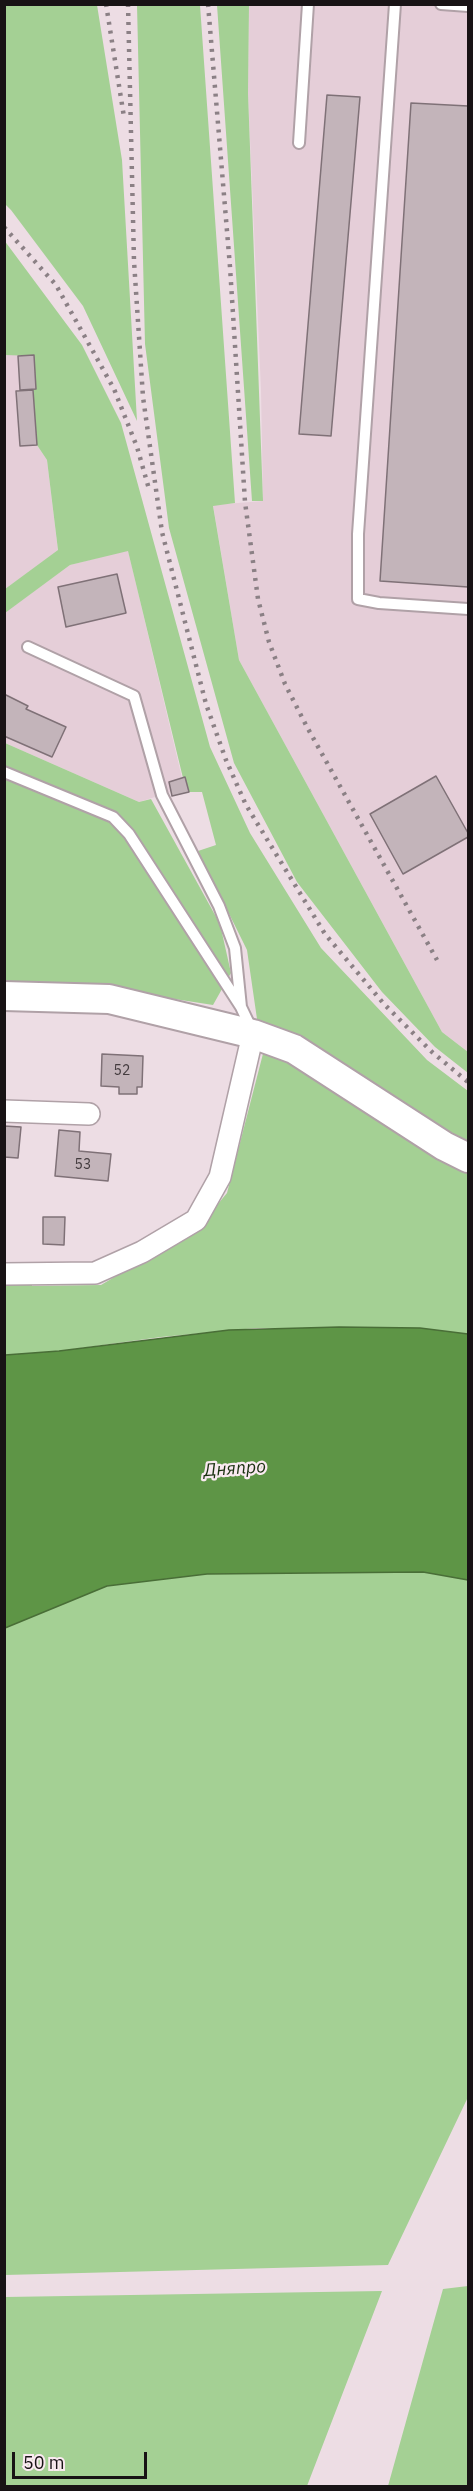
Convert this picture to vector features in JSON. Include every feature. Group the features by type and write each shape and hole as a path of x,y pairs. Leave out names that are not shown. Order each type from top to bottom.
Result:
{"street":[{"path":"4,996 109,999 253,1034 294,1049 444,1146 468,1158"},
{"path":"4,1274 95,1273 142,1252 196,1220 220,1177 253,1034"},
{"path":"4,1111 89,1114"}],"lane":[{"path":"299,143 308,4"},
{"path":"395,4 358,534 358,599 379,603 468,609"},
{"path":"441,4 468,6"},
{"path":"28,647 134,696 162,795 219,906 235,948 241,1006"},
{"path":"4,772 112,817 129,834 241,1006 253,1034"}],"shaded area":[{"path":"4,5 97,5 122,160 137,421 83,306 5,204"},
{"path":"137,5 200,5 235,503 213,506 239,660 442,1032 468,1052 468,1073 435,1047 382,992 297,882 234,763 169,528 145,344"},
{"path":"217,5 249,5 248,93 263,501 252,501"},
{"path":"249,5 468,5 468,1052 442,1032 239,660 213,505 263,501 261,390 248,93"},
{"path":"4,240 82,345 121,423 210,747 250,833 321,948 427,1060 468,1091 468,1149 311,1048 257,1019 247,950 198,851 216,845 202,792 189,792 185,778 183,778 128,551 70,565 5,613 5,589 58,550 47,460 37,445 33,389 36,389 34,356 5,355"},
{"path":"5,355 34,355 36,389 33,389 37,445 47,460 58,551 5,589"},
{"path":"128,550 182,778 185,777 189,792 172,796 171,792 139,802 5,743 4,613 70,565"},
{"path":"5,743 139,802 151,799 220,924 231,973 213,1005 104,988 5,987"},
{"path":"265,1046 468,1171 468,1334 420,1328 256,1328 5,1355 5,1271 30,1272 32,1286 101,1285 199,1227 227,1193"},
{"path":"423,1572 468,1580 468,2097 388,2265 5,2275 4,1628 107,1586 207,1574"},
{"path":"468,2286 468,2486 388,2486 443,2289"},
{"path":"382,2291 307,2486 5,2486 5,2297"}],"water":[{"name":"Дняпро","path":"339,1327 420,1328 468,1334 468,1580 423,1572 207,1574 107,1586 5,1628 5,1355 59,1351 229,1330"}],"building":[{"path":"327,95 360,97 331,436 299,434"},
{"path":"411,103 468,106 468,587 380,581"},
{"path":"34,355 36,389 20,390 18,356"},
{"path":"33,390 37,445 20,446 16,391"},
{"path":"117,574 126,613 66,627 58,587"},
{"path":"4,694 28,706 26,709 66,727 52,757 4,736"},
{"path":"436,776 468,833 468,837 403,874 370,814"},
{"path":"185,777 189,792 172,796 169,782"},
{"path":"102,1054 143,1056 142,1087 137,1087 137,1094 119,1094 119,1087 101,1086"},
{"path":"4,1126 21,1127 18,1158 4,1157"},
{"path":"59,1130 80,1132 79,1151 111,1154 108,1181 55,1176"},
{"path":"43,1217 65,1217 64,1245 43,1244"}],"railway":[{"path":"106,4 124,117"},
{"path":"128,4 134,261 143,397 162,532 206,704 226,760 246,805 325,934 384,1004 432,1052 468,1082"},
{"path":"208,4 230,267 245,502 258,599 269,642 285,684 437,960"},
{"path":"4,227 56,285 114,389 137,447 149,489"}]}
